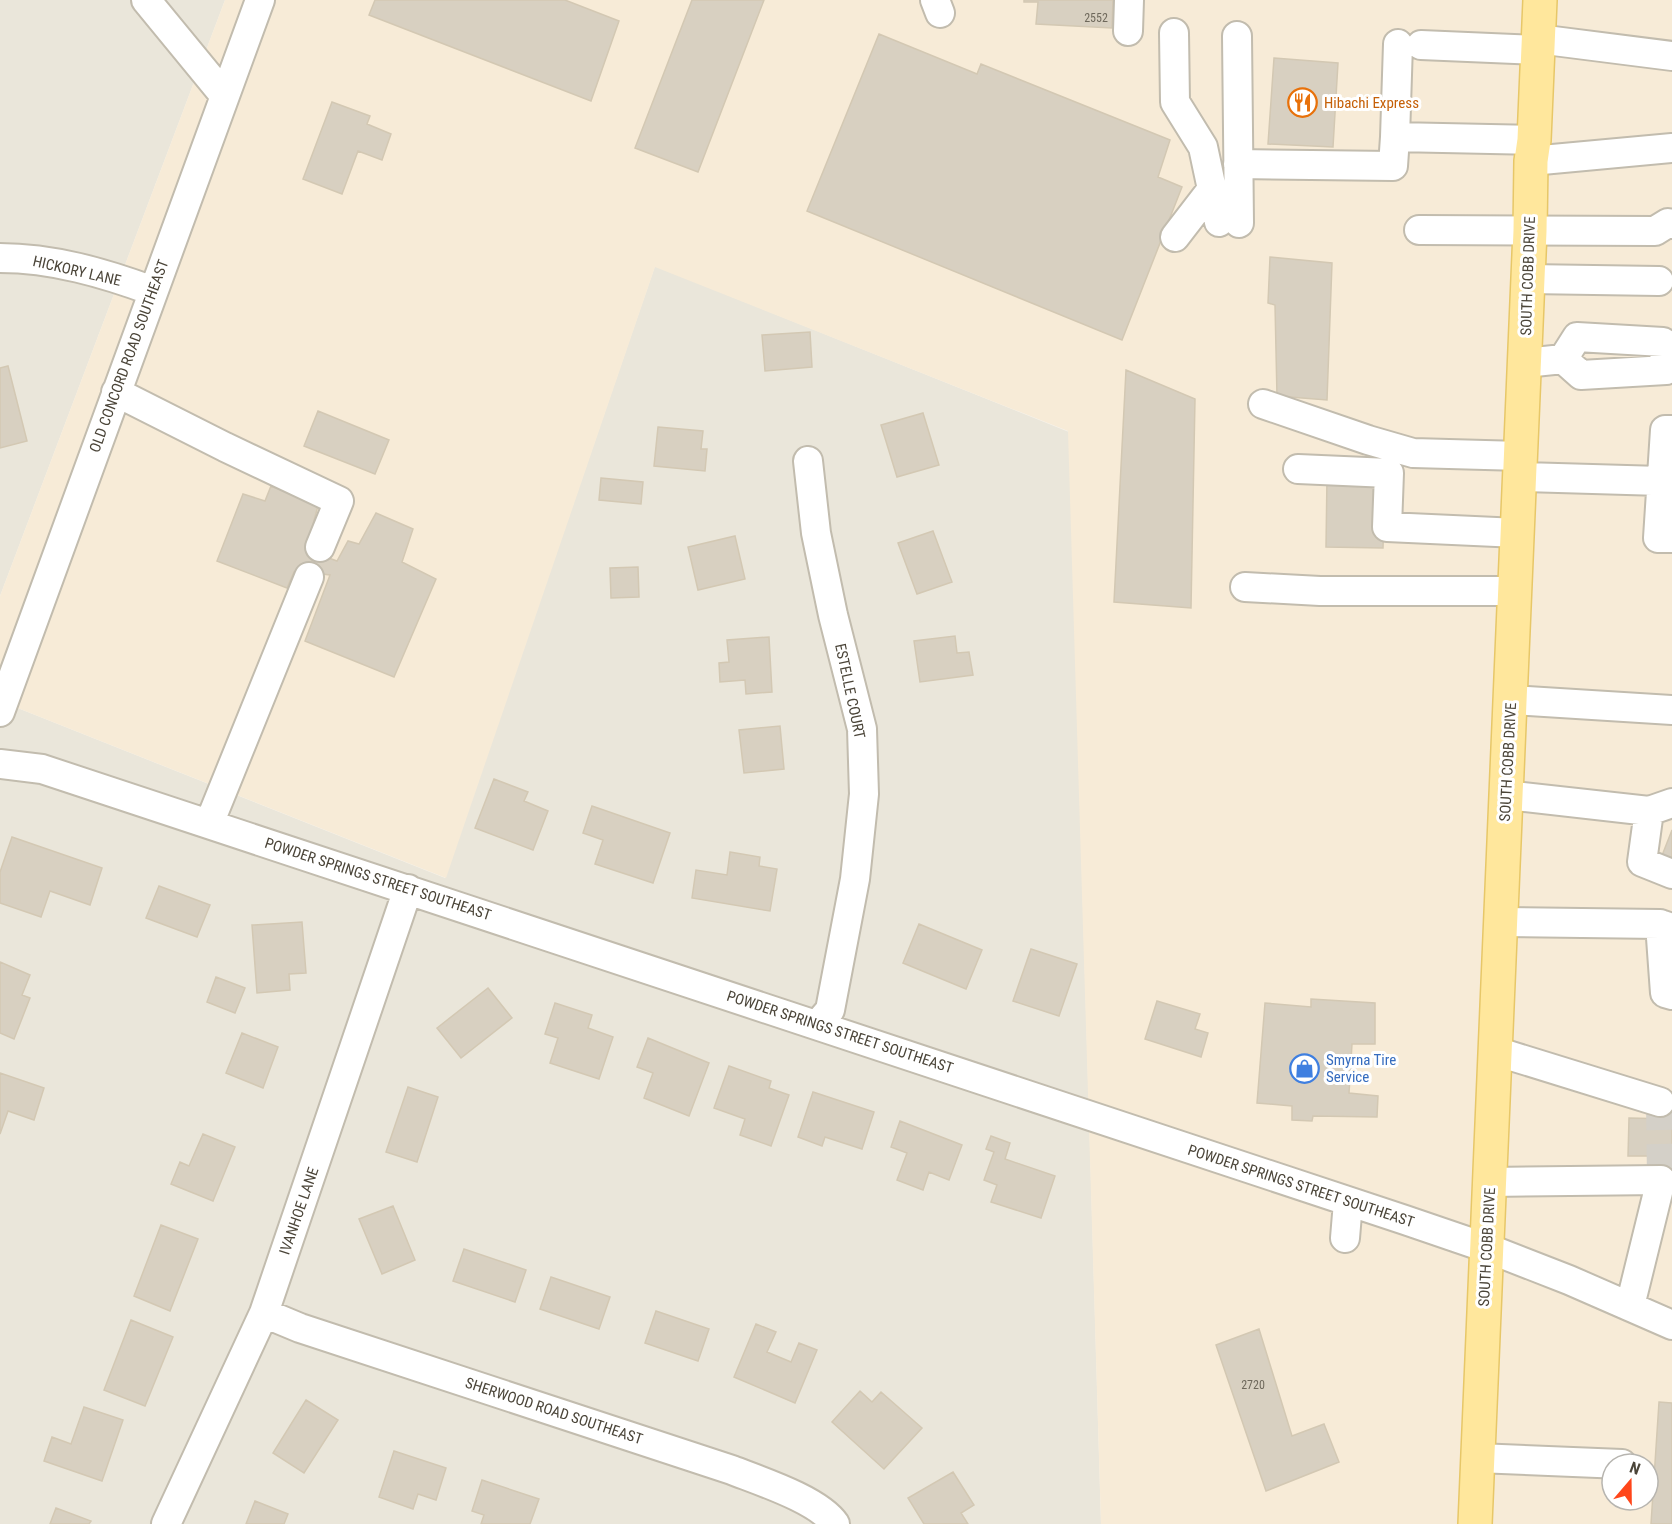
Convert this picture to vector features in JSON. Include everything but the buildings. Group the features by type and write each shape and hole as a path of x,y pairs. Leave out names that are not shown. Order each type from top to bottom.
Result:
{"main road":[{"name":"SOUTH COBB DRIVE","path":"1474,1524 1540,0"}],"street":[{"path":"146,0 224,94"},
{"name":"OLD CONCORD ROAD SOUTHEAST","path":"0,712 260,0"},
{"path":"1128,31 1129,0"},
{"path":"1174,33 1175,102 1203,147 1212,189 1229,223 1238,164 1237,36"},
{"path":"1238,164 1393,166 1409,44 1538,45 1672,56"},
{"path":"1395,137 1533,151 1672,147"},
{"path":"1175,237 1212,189"},
{"path":"1419,230 1530,231 1664,227"},
{"name":"HICKORY LANE","path":"0,258 50,262 116,277 153,291"},
{"path":"1528,279 1659,281"},
{"path":"1525,363 1563,359 1581,375 1666,370 1663,342 1577,337 1563,359"},
{"path":"116,392 339,501 320,547"},
{"path":"1263,404 1413,453 1661,481"},
{"path":"1668,528 1661,481 1665,430 1672,430"},
{"name":"ESTELLE COURT","path":"808,461 816,533 833,615 862,729 864,794 855,879 830,1010 818,1024"},
{"path":"1298,469 1389,473 1387,527 1518,533"},
{"path":"209,824 309,577"},
{"path":"1245,587 1320,591 1515,591"},
{"path":"1510,700 1672,710"},
{"name":"POWDER SPRINGS STREET SOUTHEAST","path":"0,764 42,769 818,1024 1487,1248 1672,1325"},
{"path":"1506,795 1660,807 1642,862 1672,874"},
{"name":"IVANHOE LANE","path":"166,1524 264,1313 408,889"},
{"path":"1501,922 1666,926 1665,993 1672,995"},
{"path":"1495,1051 1660,1102"},
{"path":"1490,1182 1661,1180 1630,1306"},
{"path":"1344,1238 1348,1202"},
{"name":"SHERWOOD ROAD SOUTHEAST","path":"264,1313 300,1328 732,1470 788,1492 830,1516 835,1524"},
{"path":"1477,1458 1600,1463"}],"shaded area":[{"path":"0,0 225,0 0,596"},
{"path":"225,0 1672,0 1672,1524 1101,1524 1068,431 655,267 446,878 0,701 0,596"},
{"path":"655,266 1069,432 1101,1524 0,1524 0,701 445,878"}],"tunnel":[{"path":"1660,1102 1661,1180"}],"place":[{"name":"Hibachi Express","path":"1303,103"},
{"name":"Smyrna Tire Service","path":"1305,1069"}]}
